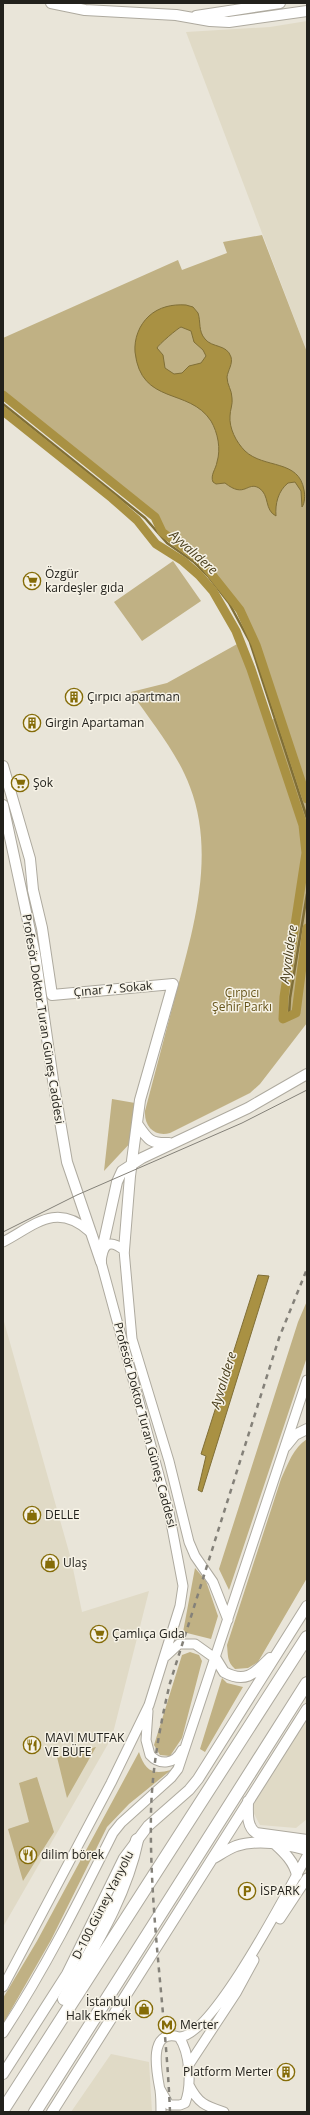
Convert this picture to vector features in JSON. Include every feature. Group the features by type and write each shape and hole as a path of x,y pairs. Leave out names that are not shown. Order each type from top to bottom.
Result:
{"highway":[{"path":"3,2110 46,2040 307,1636"},
{"path":"35,2112 307,1683"},
{"path":"46,2040 49,2026 93,1950 115,1904 137,1840"}],"main road":[{"path":"51,3 85,10 190,17 210,21 229,22 307,11"},
{"path":"190,17 280,3"},
{"name":"Profesör Doktor Turan Güneş Caddesi","path":"3,766 30,859 33,890 42,928 52,995"},
{"name":"Profesör Doktor Turan Güneş Caddesi","path":"3,805 35,954 53,1080 67,1162 89,1231 101,1262 138,1403 159,1470 180,1565 183,1586 180,1606 149,1705"},
{"name":"Çınar 7. Sokak","path":"52,995 174,984 140,1100 138,1125"},
{"path":"102,1250 117,1182 122,1171 174,1142 248,1108 307,1074"},
{"path":"138,1125 149,1140 157,1143 174,1142"},
{"path":"138,1125 124,1250 132,1339 169,1461 189,1542 195,1556 213,1582 228,1620"},
{"path":"3,1242 57,1216 78,1221 89,1231"},
{"path":"102,1250 108,1244 112,1244 124,1250"},
{"name":"Profesör Doktor Turan Güneş Caddesi","path":"101,1262 102,1250"},
{"path":"3,2033 38,1978 72,1916 113,1833 121,1823 171,1778 178,1769 216,1659 271,1485 286,1446 307,1380"},
{"path":"286,1446 295,1435 307,1429"},
{"name":"D-100 Güney Yanyolu","path":"3,2074 68,1974 124,1858 148,1826 189,1790 198,1779 307,1606"},
{"path":"164,1658 179,1644 194,1644 216,1659 224,1672 241,1678 254,1674 284,1643"},
{"path":"149,1705 147,1748 154,1759 162,1762 175,1760 191,1733"},
{"path":"3,1987 111,1783 149,1705"},
{"path":"52,2112 307,1709"},
{"path":"248,1802 250,1824 252,1830 256,1833 305,1836"},
{"path":"212,1859 234,1847 257,1842 307,1850"},
{"path":"275,1844 288,1857 294,1866 297,1875"},
{"path":"161,2112 160,2089 155,2062 159,2046 165,2037 179,2037 191,2034 230,1988 270,1924 307,1856"},
{"path":"188,2066 236,1993 294,1895 307,1878"},
{"path":"160,2089 168,2105 180,2105 185,2103 188,2096 188,2066 184,2047 179,2037"},
{"path":"188,2084 195,2098 203,2104 224,2112"}],"shaded area":[{"path":"307,21 307,352 186,32 270,27"},
{"path":"181,305 193,307 198,313 200,330 205,339 211,344 226,350 231,357 231,365 227,377 232,400 230,421 236,439 245,451 253,457 288,469 295,473 301,480 304,490 304,503 302,507 301,491 295,482 288,483 282,490 277,502 276,516 272,513 268,506 265,494 259,488 255,486 237,490 225,483 216,484 213,482 212,477 218,457 219,446 211,421 202,410 191,403 156,389 146,381 139,369 135,352 136,337 138,332 145,320 157,310","holes":["181,327 191,331 194,342 203,350 206,356 201,363 189,366 182,373 174,374 165,368 163,355 157,348"]},
{"path":"258,1275 269,1276 202,1492 198,1490 206,1456 201,1454"},
{"path":"3,1318 71,1559 82,1612 149,1591 112,1737 3,1927"},
{"path":"307,1719 307,1819 296,1828 260,1825 251,1808"},
{"path":"111,2054 149,2062 152,2112 71,2112"}],"green space":[{"name":"Çırpıcı Şehir Parkı","path":"262,235 307,352 307,1023 260,1084 250,1093 170,1133 160,1134 152,1130 146,1122 145,1111 195,919 199,893 201,839 198,813 185,774 164,738 131,692 167,683 239,643 265,723 280,716 256,645 240,610 201,561 162,532 155,516 3,395 3,338 178,260 182,270 227,253 223,242"},
{"path":"173,561 201,601 142,641 114,602"},
{"path":"112,1099 135,1103 133,1140 104,1171"},
{"path":"307,1301 307,1357 229,1590 219,1569 298,1322"},
{"path":"307,1439 307,1578 258,1662 248,1668 235,1669 229,1661 227,1645 281,1479 294,1452"},
{"path":"195,1568 206,1581 218,1616 211,1639 183,1632"},
{"path":"190,1652 199,1655 202,1661 182,1738 170,1756 160,1755 154,1745 182,1655"},
{"path":"222,1678 227,1683 243,1687 205,1752 200,1749"},
{"path":"96,1747 67,1798 57,1757"},
{"path":"139,1752 144,1764 150,1770 159,1772 171,1770 129,1804 107,1827 51,1940 3,2024 3,1998 37,1941"},
{"path":"37,1777 54,1832 23,1881 8,1829 29,1822 19,1783"}],"waterway":[{"path":"3,395 155,517 162,532 201,561 240,610 256,645 307,799"},
{"name":"Ayvalıdere","path":"3,404 145,518 167,543 194,562 208,576 229,603 250,642 307,818"},
{"path":"3,411 112,498 137,520 156,544 183,561 199,575 213,591 236,631 251,669 303,825 306,853 284,997 283,1019 296,1013 307,928"},
{"name":"Ayvalıdere","path":"289,1016 290,998 307,894"}],"tram line":[{"path":"3,1232 77,1195 242,1123 307,1090"}],"railway":[{"path":"170,2112 155,1924 151,1850 151,1812 157,1747 170,1683 279,1338 307,1269"}],"place":[{"name":"Özgür kardeşler gıda","path":"32,581"},
{"name":"Çırpıcı apartman","path":"74,697"},
{"name":"Girgin Apartaman","path":"32,723"},
{"name":"Şok","path":"20,783"},
{"name":"DELLE","path":"32,1515"},
{"name":"Ulaş","path":"50,1563"},
{"name":"Çamlıça Gıda","path":"99,1634"},
{"name":"MAVI MUTFAK VE BÜFE","path":"32,1745"},
{"name":"dilim börek","path":"28,1855"},
{"name":"İSPARK","path":"247,1891"},
{"name":"İstanbul Halk Ekmek","path":"144,2009"},
{"name":"Merter","path":"167,2025"},
{"name":"Platform Merter","path":"286,2072"}]}
